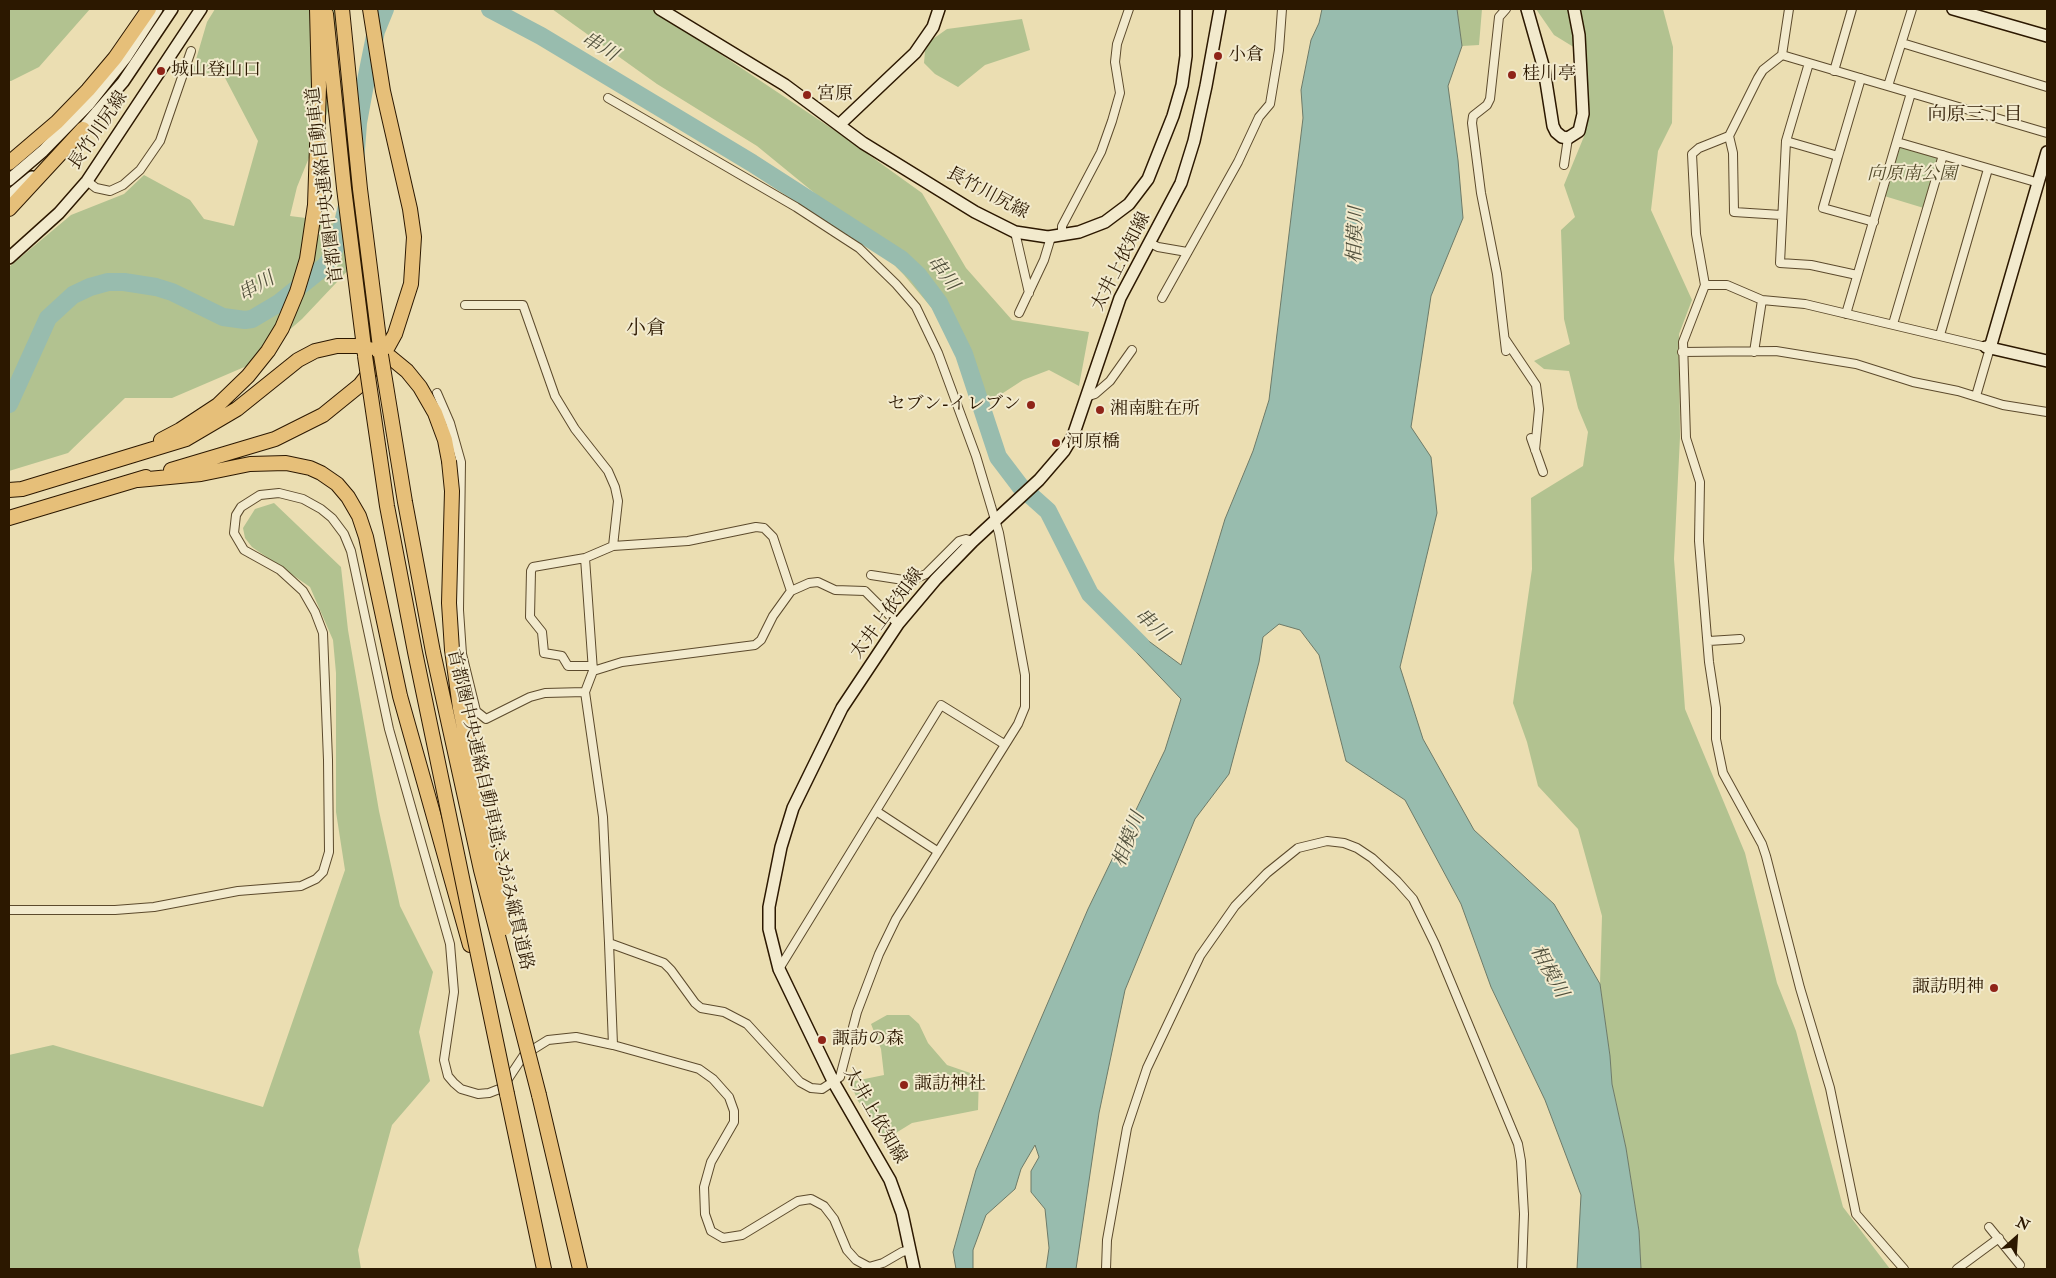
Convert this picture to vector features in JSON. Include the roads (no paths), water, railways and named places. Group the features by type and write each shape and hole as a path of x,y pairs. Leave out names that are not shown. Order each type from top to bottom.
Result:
{"highway":[{"path":"9,163 57,122 88,90 115,58 149,9"},
{"path":"124,458 180,430 218,404 248,376 268,351 288,315 307,259 315,205 318,146 317,9"},
{"name":"首都圏中央連絡自動車道","path":"325,9 344,188 365,356 387,506 407,613 494,1030"},
{"name":"首都圏中央連絡自動車道","path":"342,9 358,170 381,355"},
{"path":"9,518 275,439 313,421 346,398 374,368 395,334 407,300 414,256 410,209 383,92 370,9"},
{"path":"9,209 83,129"},
{"path":"13,491 200,433 237,409 270,380 315,351 337,346 367,348 390,357 407,371 428,400 441,427 451,476 450,631 457,686 506,932 532,1036 539,1094"},
{"name":"首都圏中央連絡自動車道;さがみ縦貫道路","path":"381,355 405,502 433,652 481,870 539,1094 580,1269"},
{"path":"138,480 201,474 250,464 286,463 310,468 321,473 336,484 348,498 359,516 366,536 400,696 494,1030 544,1269"},
{"path":"9,526 44,508"}],"main road":[{"path":"9,180 43,151 88,105 126,56 157,9"},
{"path":"9,196 36,174 83,129 123,82 172,9"},
{"name":"長竹川尻線","path":"9,258 59,213 87,181 200,9"},
{"name":"長竹川尻線","path":"660,9 792,89 839,125 950,197 1015,232 1034,236 1057,237 1092,228 1115,215 1134,198 1148,179 1173,116 1182,85 1186,56 1186,9"},
{"path":"839,125 914,53 933,27 939,9"},
{"name":"太井上依知線","path":"914,1269 900,1205 890,1180 834,1083 779,969 769,929 769,907 781,847 793,808 842,708 898,624 936,579 973,541 1039,480 1064,451 1073,436 1089,396 1106,335 1120,298 1178,190 1190,156 1206,86 1220,9"},
{"path":"1527,9 1544,69 1553,126 1562,137 1568,138 1579,131 1583,114 1580,35 1574,9"},
{"path":"1953,9 2047,36"},
{"path":"2047,152 1988,348 2047,361"}],"street":[{"path":"1019,313 1100,152 1112,121 1120,93 1114,62 1117,44 1129,9"},
{"path":"1162,298 1238,162 1259,117 1270,104 1279,50 1282,9"},
{"path":"1506,9 1499,17 1490,99 1487,105 1473,116 1472,123 1481,193 1497,274 1506,351"},
{"path":"1781,215 1734,212 1733,153 1729,136 1763,70 1782,55 1789,9"},
{"path":"1834,71 1852,9"},
{"path":"1888,86 1912,9"},
{"path":"1902,43 2047,87"},
{"path":"87,181 96,188 110,191 123,185 140,170 160,141 191,51"},
{"path":"1782,55 2047,133"},
{"path":"1808,63 1786,141 1780,262 1811,265 1857,275"},
{"path":"1861,78 1824,208 1874,222"},
{"path":"1846,314 1911,93"},
{"path":"608,98 859,248 896,284 916,307 938,353 997,518 1025,675 1025,707 896,919 879,954 857,1012 840,1077 834,1083 822,1089 811,1088 800,1082 747,1024 724,1012 701,1008 664,964 609,943"},
{"path":"1729,136 1699,148 1692,154 1696,234 1705,285 1683,342 1682,352 1686,438 1700,482 1698,532 1709,642 1709,662 1716,708 1716,739 1723,773 1762,844 1766,856 1800,988 1828,1080 1840,1130 1856,1214 1904,1269"},
{"path":"1564,165 1568,138"},
{"path":"1786,141 1838,156"},
{"path":"1897,142 2039,183"},
{"path":"1892,324 1943,155"},
{"path":"1940,335 1988,169"},
{"path":"1015,232 1029,293"},
{"path":"1150,243 1158,247 1187,252"},
{"path":"1705,285 1727,285 1762,300 1805,304 1988,348 1976,396"},
{"path":"1754,352 1762,300"},
{"path":"465,305 523,305 556,396 575,428 608,471 615,488 618,501 613,546"},
{"path":"1503,335 1536,385 1539,409 1536,450"},
{"path":"1089,396 1110,381 1132,350"},
{"path":"1682,352 1776,351 1856,364 1914,382 1976,396 2003,405 2047,412"},
{"path":"437,393 450,423 461,462 459,610 462,654 476,711 486,719 530,696 545,692 585,692"},
{"path":"1531,438 1544,472"},
{"path":"9,910 115,910 154,907 238,891 301,886 316,879 323,872 330,852 323,632 315,612 303,591 280,570 244,550 234,533 236,515 241,507 260,495 279,493 303,499 321,509 344,534 351,551 389,729 450,944 454,975 453,1004 444,1060 454,1083 470,1093 489,1093 502,1088 524,1055 548,1040 576,1037 613,1045 699,1069 713,1079 729,1097 734,1111 734,1122 712,1162 704,1187 705,1214 711,1231 723,1238 742,1236 798,1201 811,1200 824,1206 834,1219 847,1250 856,1260 869,1267 883,1263 902,1252 910,1250"},
{"path":"791,591 773,537 764,528 756,528 688,541 613,546 585,558 533,567 531,571 530,617 542,632 544,653 562,656 568,666 592,668 622,662 755,645 761,640 773,616 791,591 809,583 818,582 835,590 865,592 898,624"},
{"path":"871,575 910,581 926,574 959,541 966,539 973,541"},
{"path":"585,558 592,668 585,692 603,817 614,1024 613,1045"},
{"path":"1709,642 1740,639"},
{"path":"779,969 941,705 1004,744"},
{"path":"876,811 938,850"},
{"path":"1106,1269 1107,1240 1127,1128 1147,1068 1193,969 1235,906 1267,873 1298,848 1327,842 1344,843 1357,848 1372,858 1397,880 1413,899 1435,944 1518,1144 1521,1161 1524,1214 1522,1269"},
{"path":"1989,1227 2020,1265"},
{"path":"1957,1269 1999,1238"},
{"path":"2012,1254 2019,1249"}],"water":[{"name":"相模川","path":"1322,9 1457,9 1462,46 1448,86 1458,160 1463,218 1431,296 1411,427 1431,457 1437,513 1400,667 1423,739 1474,830 1554,904 1600,984 1612,1084 1626,1148 1639,1231 1641,1269 1577,1269 1581,1195 1545,1100 1491,987 1461,904 1405,800 1346,761 1319,655 1300,630 1279,624 1263,637 1259,662 1229,774 1195,819 1125,990 1099,1113 1076,1269 1046,1269 1049,1248 1045,1209 1031,1192 1031,1171 1039,1157 1035,1145 1021,1169 1015,1189 986,1215 973,1250 973,1269 956,1269 953,1252 976,1170 1088,909 1165,750 1181,699 1119,634 1127,625 1181,665 1225,519 1253,451 1269,400 1303,118 1301,90 1311,40 1319,23"}],"waterway":[{"name":"串川","path":"9,404 48,318 73,295 90,287 108,282 124,282 156,287 172,292 223,317 245,320 252,319 279,303 325,266 331,258 340,235 354,177 358,123 364,90 376,31 385,9"},
{"name":"串川","path":"490,9 541,36 752,163 901,259 918,275 939,303 964,354 998,457 1020,486 1048,511 1090,594 1141,645"}],"place":[{"name":"小倉","path":"1218,56"},
{"name":"城山登山口","path":"161,71"},
{"name":"桂川亭","path":"1512,75"},
{"name":"宮原","path":"807,95"},
{"name":"セブン-イレブン","path":"1031,405"},
{"name":"湘南駐在所","path":"1100,410"},
{"name":"河原橋","path":"1056,443"},
{"name":"諏訪明神","path":"1994,988"},
{"name":"諏訪の森","path":"822,1040"},
{"name":"諏訪神社","path":"904,1085"}],"district":[{"name":"向原三丁目","path":"1975,116"},
{"name":"小倉","path":"646,330"}],"park label":[{"name":"向原南公園","path":"1912,175"}]}
